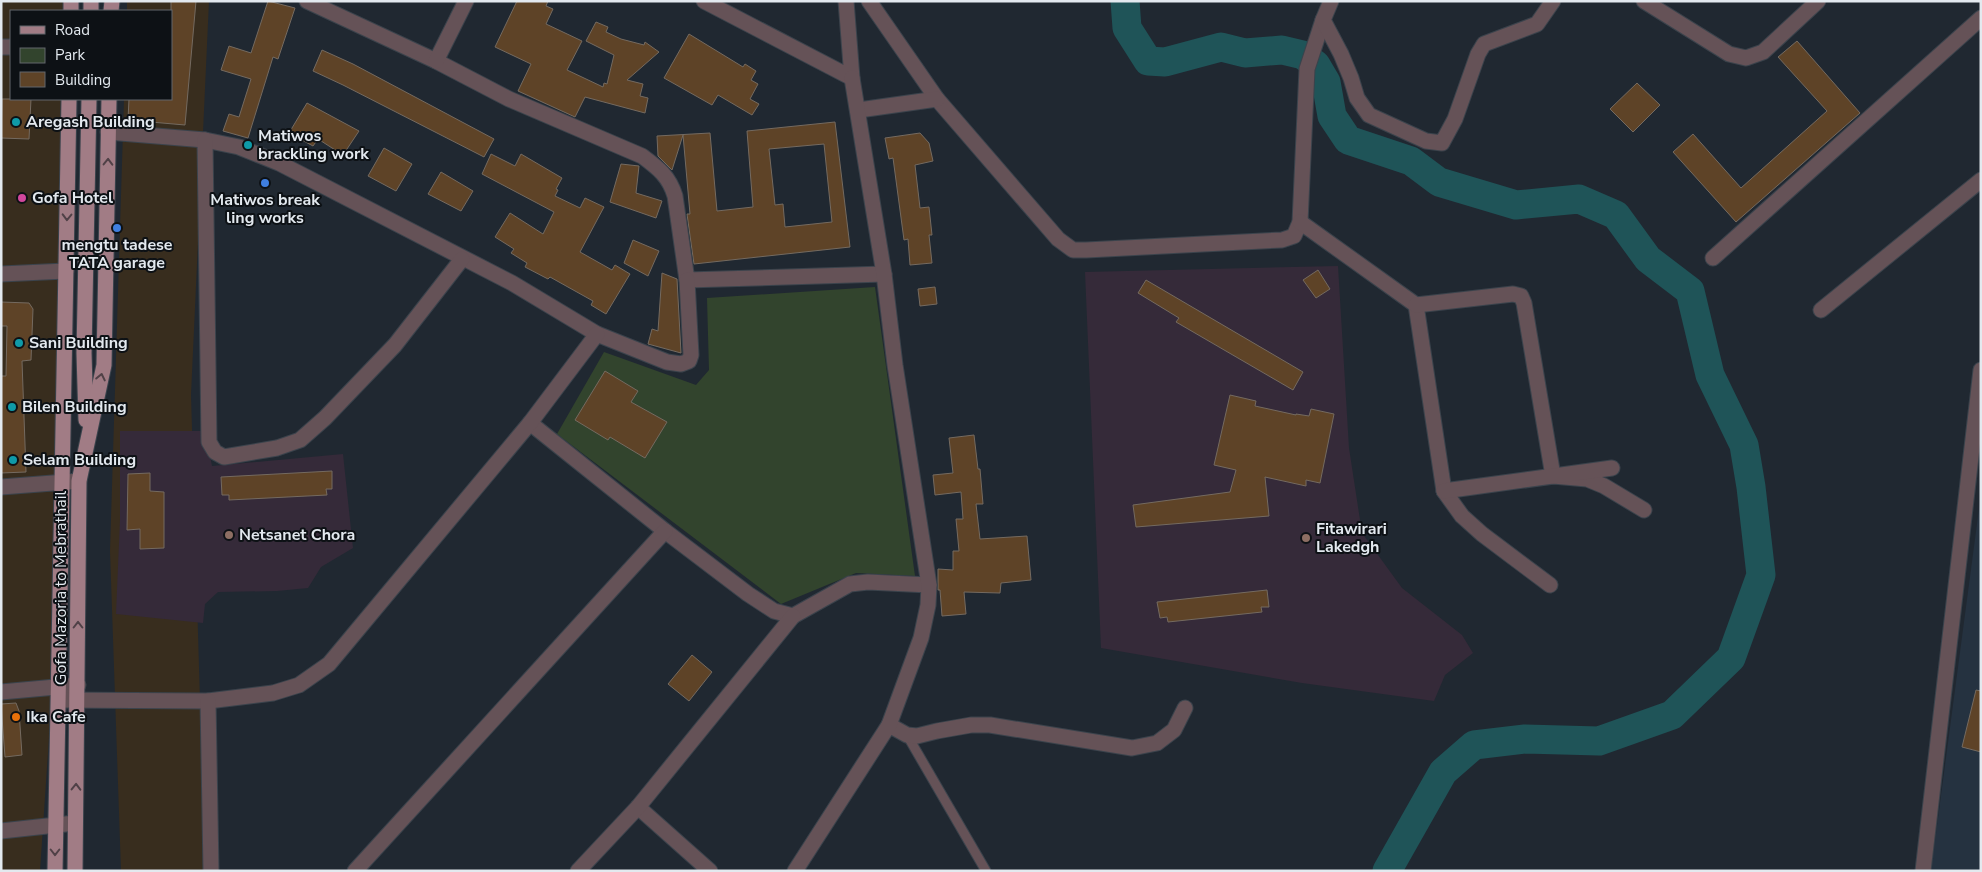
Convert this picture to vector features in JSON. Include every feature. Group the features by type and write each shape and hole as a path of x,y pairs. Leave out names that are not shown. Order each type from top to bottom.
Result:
{"main road":[{"name":"Gofa Mazoria to Mebrathail","path":"55,871 69,100"},
{"path":"87,444 84,352 89,100"},
{"name":"Gofa Mazoria to Mebrathail","path":"75,871 79,481 104,365 109,100"},
{"path":"63,443 84,352"}],"street":[{"path":"108,132 205,140 239,147 279,163 512,283 597,334 667,362 681,364 689,361 691,355 687,280 675,196 672,183 658,168 642,156 508,99 436,61 307,1"},
{"path":"436,61 466,1"},
{"path":"704,1 852,78"},
{"path":"795,871 889,725 922,638 928,605 929,585 895,366 884,274 859,110 852,78 846,1"},
{"path":"869,1 937,99 1058,239 1073,250 1282,240 1294,236 1300,222 1307,69 1316,38 1332,1"},
{"path":"1323,20 1344,62 1357,98 1369,115 1426,141 1442,143 1455,119 1478,54 1484,44 1537,24 1553,1"},
{"path":"1644,1 1729,54 1746,58 1763,52 1818,1"},
{"path":"1713,258 1981,18"},
{"path":"859,110 937,99"},
{"path":"205,140 209,442 215,452 224,457 277,448 300,440 325,418 395,345 462,258"},
{"path":"1821,310 1981,180"},
{"path":"1300,222 1416,305 1512,294 1521,296 1524,303 1553,476"},
{"path":"1,274 66,271"},
{"path":"687,280 884,274"},
{"path":"1416,305 1444,491 1462,516 1482,534 1550,585"},
{"path":"1,692 78,692 208,701 273,693 299,685 329,664 530,423 597,334"},
{"path":"1923,871 1981,370"},
{"path":"530,423 665,532 748,594 774,611 793,616"},
{"path":"1444,491 1612,468"},
{"path":"1553,476 1588,479 1604,486 1644,510"},
{"path":"1,487 79,481"},
{"path":"355,871 665,532"},
{"path":"578,871 638,807 793,616 850,584 868,582 929,585"},
{"path":"208,701 210,871"},
{"path":"889,725 907,735 917,736 945,729 990,724 1132,748 1157,744 1174,730 1185,708"},
{"path":"638,807 710,871"},
{"path":"1,831 76,823"}],"lane":[{"path":"907,735 986,871"}],"shaded area":[{"path":"1,1 64,1 64,10 10,10 10,100 62,100 52,693 40,871 1,871"},
{"path":"127,1 209,1 191,395 205,871 121,871 110,551 124,100 172,100 172,10 127,10"},
{"path":"1338,266 1349,448 1362,533 1402,588 1462,635 1473,653 1445,675 1434,701 1302,683 1101,648 1085,272"},
{"path":"120,431 205,431 212,466 343,454 353,548 321,567 308,588 277,591 218,592 205,604 203,623 116,614 120,519"},
{"path":"1981,494 1981,871 1931,871"}],"green space":[{"path":"875,287 915,576 856,573 781,604 557,434 604,352 696,385 709,370 707,298"}],"building":[{"path":"171,1 196,1 185,125 128,120 129,100 172,100"},
{"path":"268,1 295,8 278,59 273,57 248,138 223,131 229,114 239,117 251,79 221,70 229,46 251,53"},
{"path":"517,1 548,1 546,6 553,9 546,24 582,41 567,70 603,87 604,83 607,84 614,55 586,41 596,22 608,27 606,32 621,39 644,45 645,42 659,52 627,80 643,84 640,96 648,98 645,113 585,97 575,117 518,91 531,64 495,47"},
{"path":"689,34 743,67 745,64 756,71 751,80 758,84 750,99 759,104 752,115 718,95 712,105 664,78"},
{"path":"1797,41 1860,113 1736,222 1673,152 1693,134 1741,188 1827,111 1778,57"},
{"path":"322,50 353,64 494,139 484,157 313,71"},
{"path":"1637,83 1660,105 1633,132 1610,109"},
{"name":"Aregash Building","path":"2,99 31,100 29,139 1,138"},
{"path":"307,103 359,131 343,155 318,139 313,146 289,133"},
{"path":"835,122 850,247 694,264 687,214 690,214 683,135 672,170 658,156 657,136 710,133 717,211 753,207 747,131","holes":["824,144 832,222 785,227 783,204 775,205 769,149"]},
{"path":"920,133 929,143 933,161 915,165 920,208 929,207 932,263 910,265 908,239 904,240 893,158 889,159 885,138"},
{"path":"384,148 412,164 396,191 368,176"},
{"path":"491,154 515,166 521,154 562,178 556,189 558,190 555,196 580,208 585,198 604,207 580,252 612,270 615,265 630,274 606,314 591,305 593,301 550,277 548,279 525,267 527,263 511,253 514,249 495,237 510,213 543,234 554,212 482,174"},
{"path":"621,164 639,166 636,193 662,201 656,218 610,202"},
{"path":"441,172 473,191 461,211 428,194"},
{"path":"633,240 659,251 648,276 624,263"},
{"path":"1318,270 1330,289 1316,298 1303,280"},
{"path":"662,273 677,279 681,353 648,344 652,329 658,331"},
{"path":"1146,280 1303,372 1293,390 1176,322 1179,318 1138,293"},
{"path":"935,287 937,304 920,306 918,289"},
{"path":"1,302 29,303 33,309 31,360 22,361 26,472 1,473 1,376 6,376 7,326 1,326"},
{"path":"605,371 638,391 631,402 667,422 645,458 610,437 608,440 575,420"},
{"path":"1230,395 1256,401 1255,406 1296,415 1309,416 1311,409 1334,414 1320,483 1306,480 1306,486 1265,477 1269,516 1136,527 1133,505 1230,492 1236,470 1214,465"},
{"path":"974,435 978,469 980,469 983,504 976,504 980,539 1027,536 1031,580 1001,583 1000,593 964,592 966,614 942,616 940,590 938,590 938,569 953,570 953,551 959,551 956,519 963,519 961,492 935,495 933,475 953,473 949,438"},
{"path":"332,471 332,489 326,489 327,495 229,500 229,495 222,495 221,477"},
{"path":"150,473 150,491 164,492 164,548 140,549 140,529 127,530 128,474"},
{"path":"1267,590 1269,607 1261,607 1262,612 1168,622 1167,617 1160,618 1157,602"},
{"path":"692,655 712,672 689,701 668,684"},
{"path":"1976,690 1981,691 1981,752 1962,747"},
{"path":"16,703 19,711 22,755 5,757 1,704"}],"waterway":[{"path":"1125,1 1127,28 1148,61 1165,62 1221,47 1245,53 1282,50 1303,55 1316,65 1326,82 1332,116 1348,140 1411,161 1439,182 1516,205 1579,199 1616,215 1648,259 1690,291 1710,375 1744,445 1761,575 1731,658 1672,715 1599,741 1525,739 1474,745 1443,772 1387,871"}],"place":[{"name":"Aregash Building","path":"16,122"},
{"name":"Matiwos brackling work","path":"248,145"},
{"name":"Matiwos break ling works","path":"265,183"},
{"name":"Gofa Hotel","path":"22,198"},
{"name":"mengtu tadese TATA garage","path":"117,228"},
{"name":"Sani Building","path":"19,343"},
{"name":"Bilen Building","path":"12,407"},
{"name":"Selam Building","path":"13,460"},
{"name":"Netsanet Chora","path":"229,535"},
{"name":"Fitawirari Lakedgh","path":"1306,538"},
{"name":"Ika Cafe","path":"16,717"}]}
